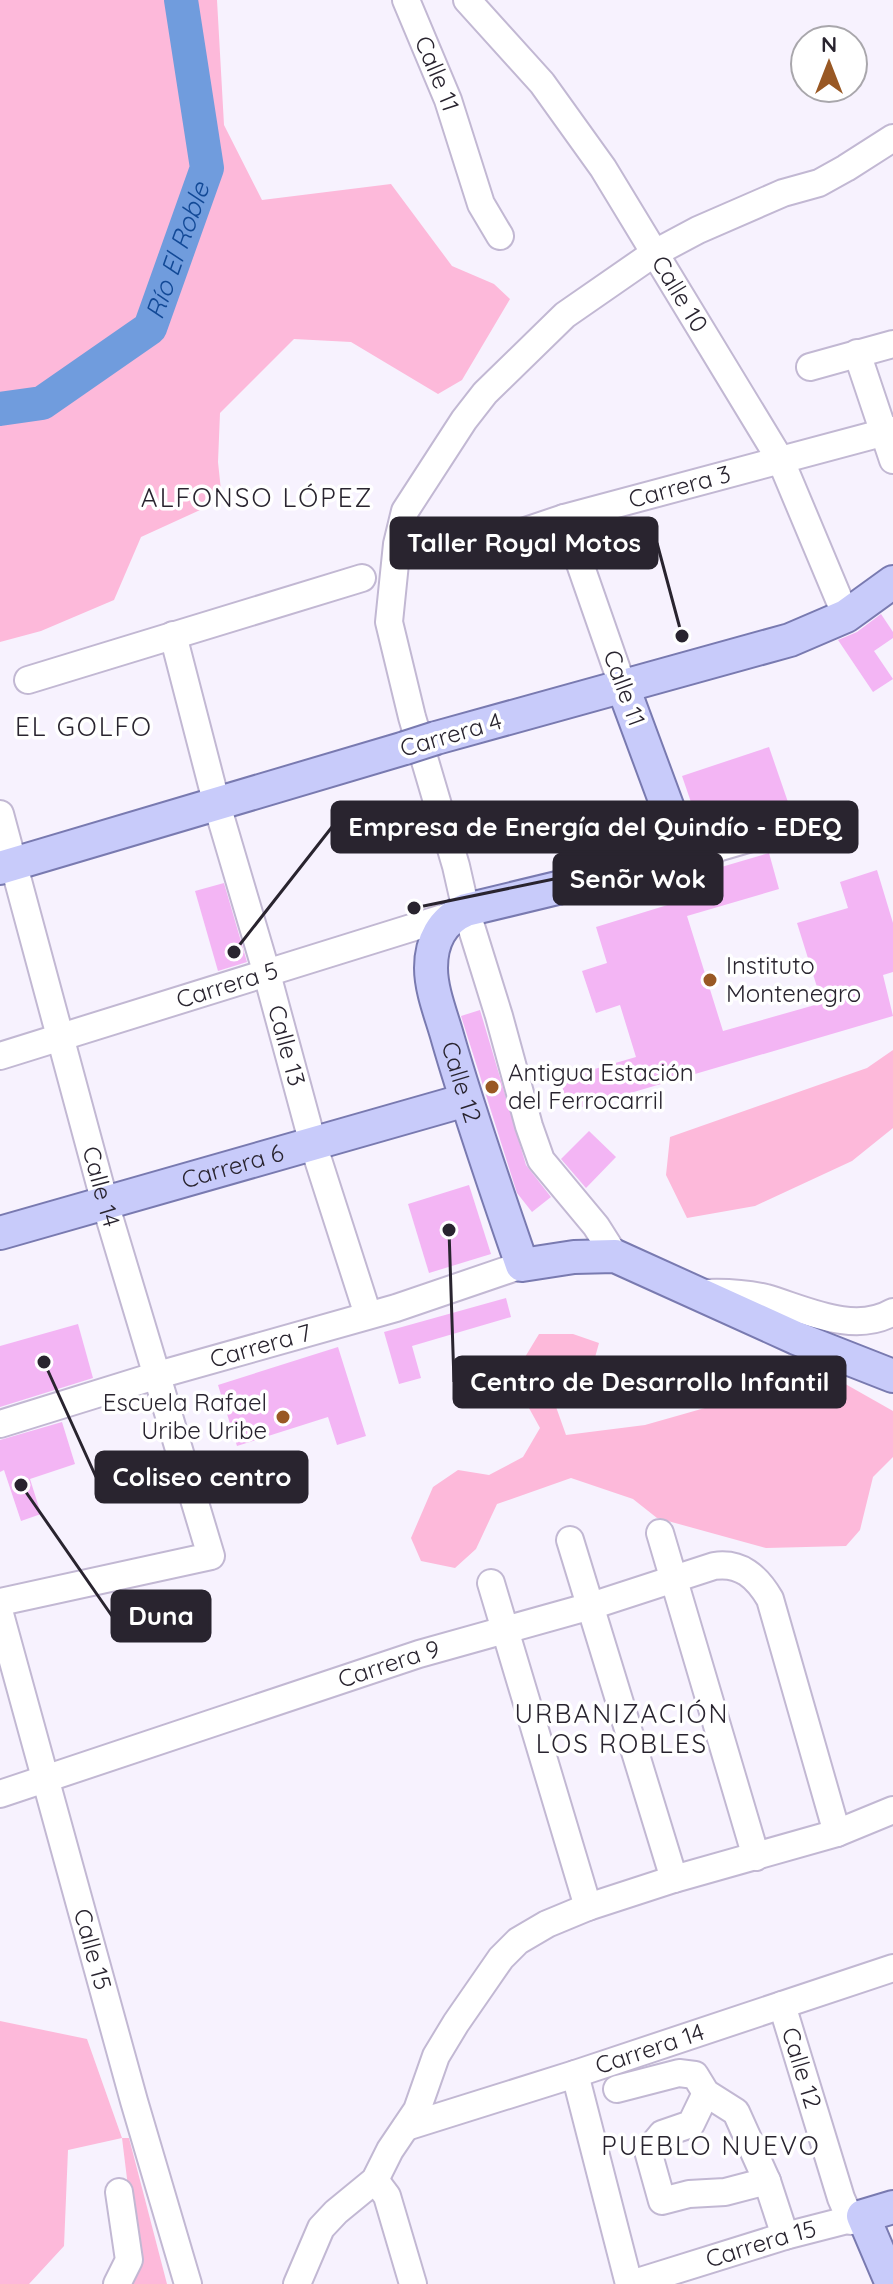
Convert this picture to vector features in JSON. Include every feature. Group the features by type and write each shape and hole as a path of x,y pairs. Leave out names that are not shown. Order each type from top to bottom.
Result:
{"main road":[{"name":"Carrera 4","path":"6,866 436,738 790,640 846,616 893,582"},
{"name":"Calle 11","path":"623,687 686,857"},
{"name":"Carrera 5","path":"461,912 686,857"},
{"name":"Calle 12","path":"461,912 445,924 434,942 430,970 466,1100 522,1265"},
{"name":"Carrera 6","path":"0,1233 466,1100"},
{"path":"522,1265 574,1257 615,1256 796,1338 880,1371"},
{"name":"Calle 12","path":"869,2215 892,2284"}],"street":[{"name":"Calle 11","path":"406,0 448,100 481,204 500,236"},
{"name":"Calle 10","path":"467,0 542,83 603,168 781,461 846,616"},
{"path":"615,1256 596,1226 541,1160 499,1016 461,912 456,866 412,717 389,622 397,544 405,511 485,393 565,315 653,254 698,230 769,199 819,183 893,138"},
{"path":"810,367 893,344"},
{"path":"857,353 888,432 893,460"},
{"name":"Carrera 3","path":"469,550 564,518 888,432"},
{"name":"Calle 11","path":"564,518 623,687"},
{"path":"28,680 362,578"},
{"name":"Calle 13","path":"173,635 217,805 313,1144 368,1315"},
{"name":"Calle 14","path":"0,814 6,866 60,1039 105,1203 211,1556 0,1602"},
{"name":"Carrera 5","path":"686,857 796,825"},
{"name":"Carrera 5","path":"0,1056 461,912"},
{"name":"Carrera 7","path":"0,1424 158,1375 396,1308 522,1265"},
{"path":"696,1294 727,1292 764,1298 815,1316 841,1319 884,1317 893,1312"},
{"path":"660,1533 756,1857"},
{"path":"570,1540 674,1879"},
{"name":"Carrera 9","path":"0,1794 504,1629 727,1564 758,1579 770,1599 837,1833"},
{"path":"491,1583 588,1907"},
{"name":"Calle 15","path":"0,1614 188,2284"},
{"path":"297,2284 321,2228 375,2180 417,2110 436,2056 501,1958 518,1941 547,1924 588,1907 837,1833 893,1810"},
{"name":"Carrera 14","path":"406,2127 893,1968"},
{"name":"Calle 12","path":"782,2005 841,2198 869,2215"},
{"path":"617,2089 679,2073 695,2075 706,2093 736,2112 767,2181 785,2236"},
{"path":"575,2074 630,2284"},
{"path":"706,2093 691,2124 662,2134 648,2151 662,2201 689,2194 725,2192 767,2181"},
{"path":"375,2180 387,2196 413,2284"},
{"path":"117,2284 129,2260 119,2192"},
{"name":"Carrera 15","path":"630,2284 785,2236 869,2215"}],"shaded area":[{"path":"0,0 217,0 224,125 262,200 391,184 452,266 494,284 510,299 462,380 438,394 351,342 294,339 220,413 218,462 222,500 141,537 114,600 41,631 0,642"},
{"path":"893,1050 893,1128 852,1161 755,1206 687,1218 666,1175 670,1137 867,1068"},
{"path":"539,1334 573,1334 599,1343 589,1379 555,1404 566,1435 645,1425 740,1398 795,1367 833,1377 893,1411 893,1457 873,1477 860,1530 846,1546 766,1548 657,1518 633,1499 571,1478 497,1504 476,1549 455,1568 421,1561 411,1538 433,1487 458,1470 489,1475 523,1457 540,1428 524,1399 519,1367"},
{"path":"0,2021 87,2039 122,2138 68,2150 64,2246 29,2284 0,2284"},
{"path":"122,2138 129,2138 167,2284 126,2284 137,2260"}],"building":[{"path":"881,614 893,632 893,638 874,651 893,679 873,692 838,640 857,632"},
{"path":"769,747 789,805 702,834 682,776"},
{"path":"647,808 658,844 609,856 599,821"},
{"path":"769,853 779,889 687,916 723,1031 822,1003 797,923 848,908 840,882 877,870 893,923 893,972 883,975 893,1016 569,1111 560,1079 636,1057 620,1005 596,1013 582,971 607,963 596,927 700,895 694,875"},
{"path":"224,883 247,962 218,971 195,891"},
{"path":"480,1010 526,1165 551,1197 532,1212 517,1193 461,1016"},
{"path":"589,1131 616,1157 586,1188 561,1159"},
{"path":"469,1185 491,1254 429,1273 408,1204"},
{"path":"506,1298 511,1317 412,1346 421,1378 399,1384 384,1332"},
{"path":"78,1324 93,1378 0,1407 0,1346"},
{"path":"338,1347 366,1436 337,1445 328,1417 237,1446 218,1385"},
{"path":"62,1422 75,1464 30,1479 41,1514 21,1521 4,1470 0,1472 0,1440"}],"waterway":[{"name":"Río El Roble","path":"0,409 42,403 150,328 207,168 181,0"}],"place":[{"name":"Taller Royal Motos","path":"682,636"},
{"name":"Senõr Wok","path":"414,908"},
{"name":"Empresa de Energía del Quindío - EDEQ","path":"234,952"},
{"name":"Instituto Montenegro","path":"710,980"},
{"name":"Antigua Estación del Ferrocarril","path":"492,1087"},
{"name":"Centro de Desarrollo Infantil","path":"449,1230"},
{"name":"Coliseo centro","path":"44,1362"},
{"name":"Escuela Rafael Uribe Uribe","path":"283,1417"},
{"name":"Duna","path":"21,1485"}],"district":[{"name":"ALFONSO LÓPEZ","path":"257,498"},
{"name":"EL GOLFO","path":"84,727"},
{"name":"URBANIZACIÓN LOS ROBLES","path":"622,1729"},
{"name":"PUEBLO NUEVO","path":"711,2146"}]}
